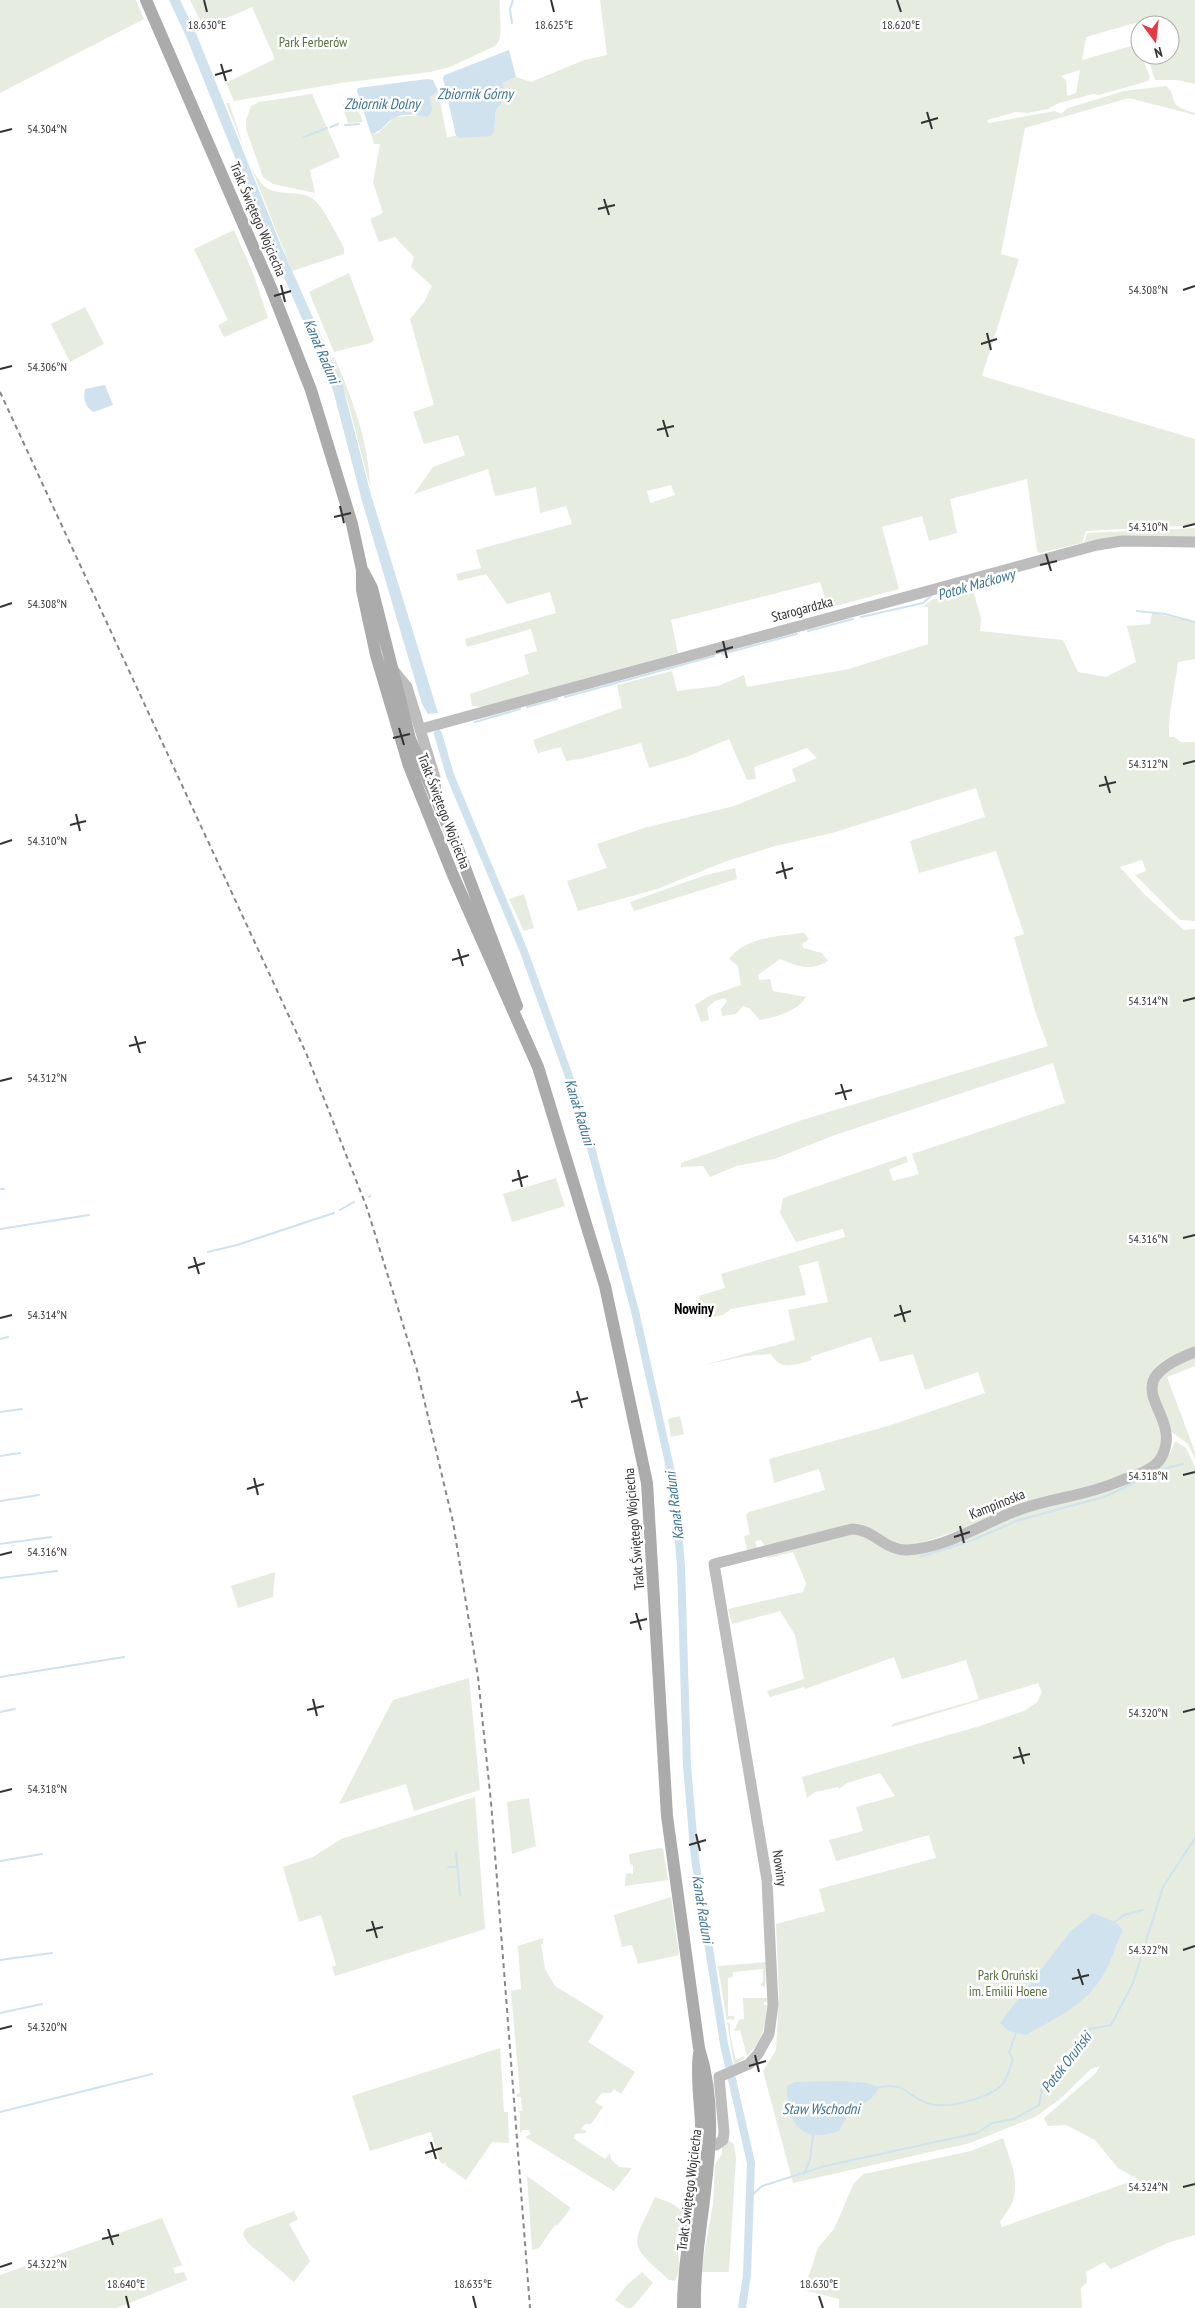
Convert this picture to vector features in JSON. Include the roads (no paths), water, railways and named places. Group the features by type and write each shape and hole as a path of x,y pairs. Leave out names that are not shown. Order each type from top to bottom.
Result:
{"main road":[{"name":"Trakt Świętego Wojciecha","path":"146,0 267,279 311,390 346,504 362,570 362,590 376,654 409,766 508,1005 520,1023 538,1067 605,1286 647,1483 667,1816 699,2048 697,2068 706,2144 696,2255 695,2308"},
{"name":"Trakt Świętego Wojciecha","path":"362,570 372,588 390,666 410,739 458,849 517,1002 520,1023"},
{"name":"Trakt Świętego Wojciecha","path":"683,2308 685,2276 706,2144"}],"street":[{"name":"Starogardzka","path":"421,729 1097,545 1122,541 1195,542"},
{"path":"376,654 406,682 436,781 434,797 428,815"},
{"name":"Kampinoska","path":"714,1564 852,1529 865,1532 896,1549 917,1548 958,1536 1025,1507 1098,1490 1146,1470 1159,1460 1164,1448 1163,1426 1152,1394 1153,1381 1167,1364 1195,1352"},
{"name":"Nowiny","path":"706,2144 720,2143 724,2136 718,2081 724,2074 749,2064 758,2054 770,2028 773,2005 767,1880 714,1564"}],"water":[{"path":"169,0 180,0 196,33 282,248 342,383 371,495 438,713 428,714 422,704 362,501 333,390 273,252 186,36"},
{"name":"Zbiornik Górny","path":"509,50 516,77 503,83 503,102 496,110 494,131 491,136 459,138 456,136 443,78 445,75"},
{"name":"Zbiornik Dolny","path":"427,79 433,80 438,91 430,97 432,110 430,115 427,117 420,115 397,116 378,131 371,134 357,91 358,88"},
{"path":"105,385 113,405 94,412 85,402 85,389"},
{"path":"1093,1913 1115,1922 1123,1930 1101,1979 1093,1990 1073,2007 1026,2035 1008,2031 1000,2023 1070,1932"},
{"name":"Staw Wschodni","path":"843,2081 867,2083 879,2087 868,2101 855,2109 847,2117 839,2131 826,2135 814,2135 798,2127 793,2120 790,2110 787,2086 795,2082"}],"waterway":[{"path":"512,23 510,9 513,0"},
{"path":"331,127 338,124"},
{"path":"345,125 359,124"},
{"path":"304,137 327,128"},
{"name":"Potok Maćkowy","path":"861,617 923,603 931,596"},
{"name":"Potok Maćkowy","path":"1137,611 1165,614 1195,622"},
{"name":"Potok Maćkowy","path":"808,631 853,619"},
{"name":"Potok Maćkowy","path":"722,654 797,634"},
{"name":"Potok Maćkowy","path":"565,697 714,656"},
{"name":"Potok Maćkowy","path":"527,707 557,699"},
{"name":"Potok Maćkowy","path":"475,722 520,709"},
{"name":"Kanał Raduni","path":"438,734 450,775 523,949 580,1107 635,1311 669,1463 675,1495 681,1566 687,1766 695,1859 724,2044 751,2163 747,2275 742,2308"},
{"path":"340,1210 354,1202"},
{"path":"208,1252 237,1245 334,1213"},
{"path":"0,1229 89,1215"},
{"path":"0,1339 8,1337"},
{"path":"0,1412 22,1409"},
{"path":"0,1456 20,1453"},
{"path":"920,1557 973,1540 1019,1520 1104,1497 1166,1468 1183,1464"},
{"path":"0,1501 39,1495"},
{"path":"0,1544 51,1537"},
{"path":"0,1578 57,1571"},
{"path":"0,1677 124,1657"},
{"path":"0,1712 15,1709"},
{"name":"Potok Oruński","path":"750,2197 762,2186 825,2166 977,2133 992,2123 1014,2119 1039,2105 1042,2089 1081,2045 1090,2029 1111,2025 1133,1983 1163,1887 1195,1838"},
{"path":"456,1853 460,1895"},
{"path":"0,1861 42,1854"},
{"path":"448,1867 458,1867"},
{"path":"1115,1922 1124,1915 1143,1910"},
{"path":"0,1960 52,1953"},
{"path":"0,2013 42,2004"},
{"path":"879,2087 901,2088 920,2100 935,2105 954,2104 985,2096 1000,2087 1006,2078 1013,2059 1009,2053 1016,2033"},
{"path":"0,2112 152,2074"},
{"path":"804,2174 810,2160 813,2135"}],"railway":[{"path":"0,392 306,1053 367,1208 417,1370 453,1522 478,1677 491,1802 530,2308"}],"district":[{"name":"Nowiny","path":"694,1308"}],"park label":[{"name":"Park Ferberów","path":"313,42"},
{"name":"Park Oruński im. Emilii Hoene","path":"1008,1984"}]}
